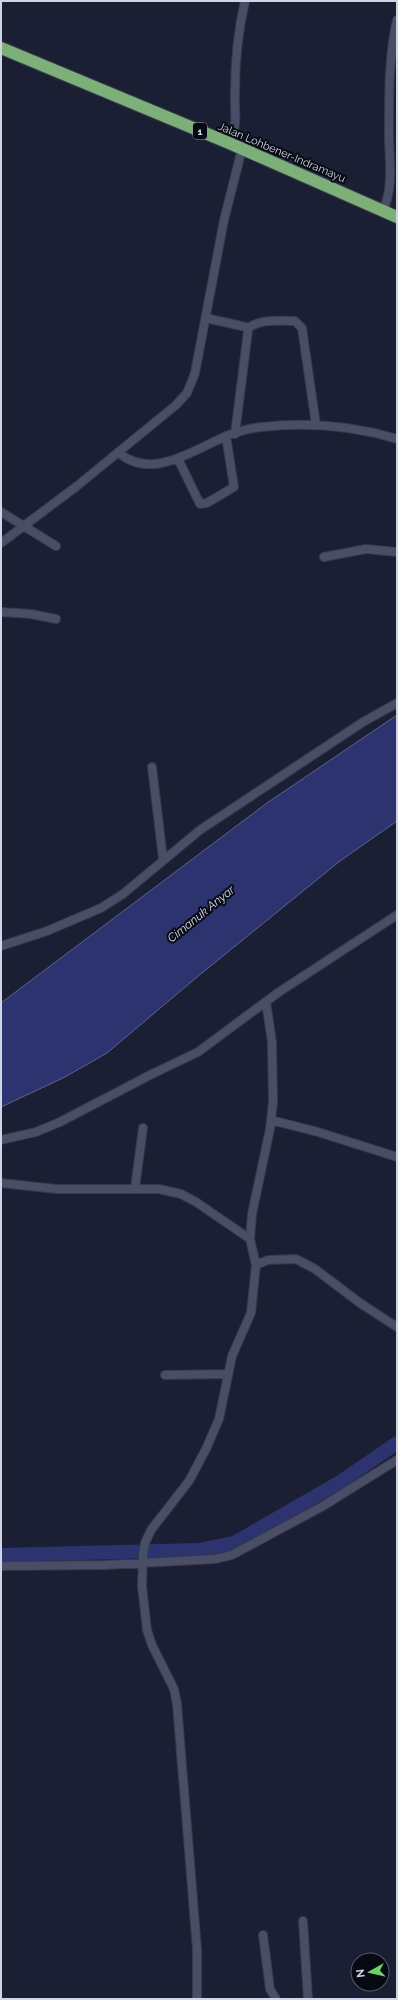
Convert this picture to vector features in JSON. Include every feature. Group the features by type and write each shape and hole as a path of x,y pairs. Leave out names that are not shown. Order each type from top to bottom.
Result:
{"highway":[{"name":"Jalan Lohbener-Indramayu","path":"1,48 231,141 242,149 384,208 397,217"}],"street":[{"path":"231,141 236,130 235,93 237,52 245,1"},
{"path":"384,208 389,197 391,175 389,127 390,72 397,20"},
{"path":"1,543 77,486 176,405 187,393 195,373 224,220 242,149"},
{"path":"206,318 247,329"},
{"path":"247,329 254,324 278,321 295,321 302,328 316,425"},
{"path":"235,434 248,335 247,329"},
{"path":"118,452 125,459 136,463 156,464 178,459 226,436 262,427 316,425 377,433 397,439"},
{"path":"178,459 200,504 207,503 234,487 226,436"},
{"path":"1,512 56,546"},
{"path":"324,557 366,549 397,552"},
{"path":"1,612 31,614 56,619"},
{"path":"1,946 47,931 101,908 123,894 163,859 200,830 363,722 397,703"},
{"path":"152,767 163,859"},
{"path":"1,1140 36,1132 60,1122 198,1052 266,1002 397,915"},
{"path":"197,1999 197,1949 177,1704 174,1689 148,1638 142,1586 143,1558 145,1543 151,1530 189,1481 206,1449 218,1419 232,1356 250,1313 256,1265 250,1239 252,1214 271,1120 273,1102 272,1042 266,1002"},
{"path":"271,1120 318,1132 397,1157"},
{"path":"136,1188 143,1128"},
{"path":"1,1183 56,1189 160,1189 181,1194 230,1224 250,1239"},
{"path":"256,1265 268,1260 296,1259 315,1269 360,1303 397,1327"},
{"path":"165,1375 227,1374"},
{"path":"1,1566 105,1565 143,1558 215,1559 232,1556 323,1506 397,1460"},
{"path":"303,1921 308,1999"},
{"path":"263,1934 270,1989 276,1999"}],"water":[{"name":"Cimanuk Anyar","path":"397,715 397,821 340,861 197,977 107,1053 65,1077 1,1107 1,1003 267,803"}],"waterway":[{"path":"1,1555 198,1550 234,1543 340,1482 397,1443"}]}
